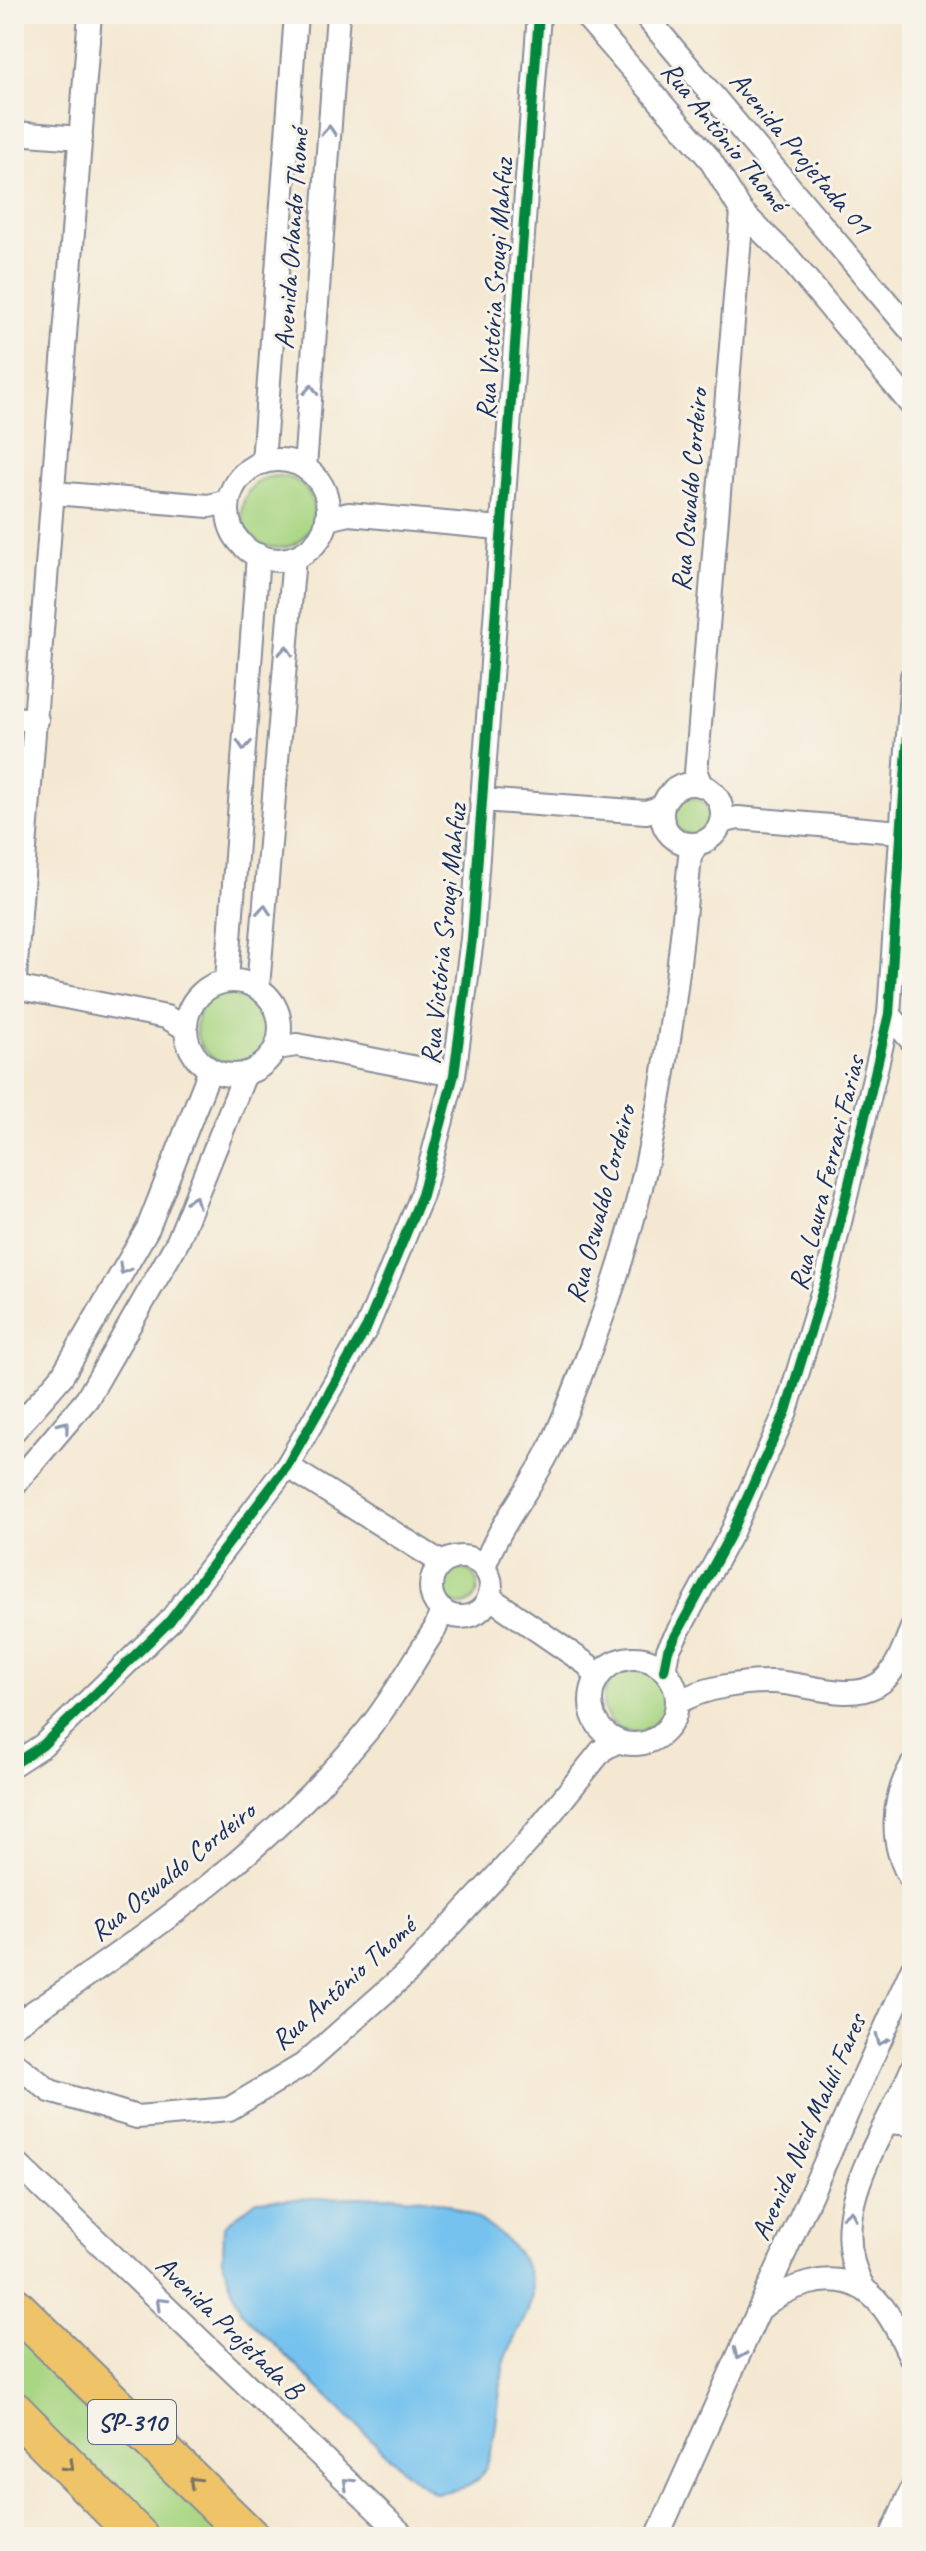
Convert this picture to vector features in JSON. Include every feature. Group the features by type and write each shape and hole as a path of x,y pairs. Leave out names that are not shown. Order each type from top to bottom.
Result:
{"highway":[{"name":"SP-310","path":"14,2306 250,2537"},
{"name":"SP-310","path":"14,2411 139,2537"}],"street":[{"path":"90,14 15,989 179,1020"},
{"name":"Avenida Orlando Thomé","path":"263,462 296,14"},
{"name":"Avenida Orlando Thomé","path":"305,468 338,14"},
{"name":"Rua Victória Srougi Mahfuz","path":"14,1764 43,1745 169,1622 287,1466 367,1327 422,1195 454,1075 472,939 499,528 539,14"},
{"name":"Rua Antônio Thomé","path":"584,14 709,158 742,212 788,257 912,406"},
{"name":"Avenida Projetada 01","path":"644,14 912,332"},
{"path":"14,133 81,138"},
{"name":"Rua Oswaldo Cordeiro","path":"695,781 742,212"},
{"path":"222,508 240,477 263,462 292,462 305,468 323,490 334,512"},
{"path":"54,493 222,508"},
{"path":"222,508 238,540 258,555 276,560 294,557 316,542 334,512"},
{"path":"334,512 499,528"},
{"path":"227,980 258,555"},
{"path":"258,987 294,557"},
{"name":"Rua Laura Ferrari Farias","path":"672,1677 786,1411 828,1273 889,1014 912,676"},
{"path":"14,718 37,720"},
{"path":"657,813 672,791 695,781 715,794 727,817"},
{"path":"481,800 657,813"},
{"path":"657,813 671,835 691,848 712,836 727,817"},
{"path":"727,817 900,832"},
{"name":"Rua Oswaldo Cordeiro","path":"480,1564 548,1451 605,1307 650,1151 678,990 691,848"},
{"path":"179,1020 202,992 227,980 258,987 276,1007 284,1042"},
{"path":"889,1014 912,1041"},
{"path":"179,1020 192,1052 210,1070 228,1075 245,1074 258,1068 284,1042"},
{"path":"284,1042 454,1075"},
{"path":"14,1431 62,1376 148,1228 210,1070"},
{"path":"14,1485 87,1399 178,1241 245,1074"},
{"path":"287,1466 433,1563"},
{"path":"433,1563 452,1557 480,1564 489,1576 492,1604"},
{"path":"433,1563 431,1593 443,1618 469,1616 492,1604"},
{"path":"492,1604 596,1671"},
{"name":"Rua Oswaldo Cordeiro","path":"14,2025 122,1953 256,1847 368,1729 443,1618"},
{"path":"596,1671 631,1657 672,1677 772,1682 858,1692 877,1685 887,1677 912,1628"},
{"path":"596,1671 591,1701 593,1713 608,1741 630,1744 653,1740 670,1724 672,1677"},
{"name":"Rua Antônio Thomé","path":"14,2063 50,2091 137,2117 229,2109 303,2065 409,1971 528,1842 608,1741"},
{"path":"911,1881 896,1841 894,1822 902,1784 912,1765"},
{"name":"Avenida Neid Maluli Fares","path":"657,2537 912,1969"},
{"path":"911,2073 854,2195 847,2227 850,2259 864,2289 900,2334 912,2360"},
{"path":"888,2122 912,2124"},
{"name":"Avenida Projetada B","path":"14,2161 405,2537"},
{"path":"758,2310 770,2300 800,2285 832,2281 864,2289"},
{"path":"891,2537 912,2489"}],"green space":[{"path":"285,476 304,486 312,498 312,526 304,538 292,546 271,548 252,538 244,526 242,505 252,486 264,478"},
{"path":"691,798 704,803 709,816 704,829 691,834 678,829 673,816 678,803"},
{"path":"233,990 254,996 264,1006 270,1027 264,1048 254,1058 233,1064 212,1058 202,1048 196,1027 202,1006 212,996"},
{"path":"460,1569 473,1574 478,1587 473,1600 460,1605 447,1600 442,1587 447,1574"},
{"path":"634,1670 646,1672 656,1679 663,1689 663,1713 656,1723 646,1730 634,1732 622,1730 612,1723 605,1713 603,1701 605,1689 612,1679 622,1672"},
{"path":"14,2318 239,2537 156,2537 14,2398"}],"water":[{"path":"392,2196 435,2201 469,2214 487,2225 517,2252 527,2268 532,2286 530,2304 504,2365 490,2456 479,2478 458,2489 434,2493 406,2473 241,2312 223,2264 224,2226 257,2200"}],"cycle path":[{"path":"14,1764 43,1745 169,1622 287,1466 367,1327 422,1195 454,1075 472,939 539,14"},
{"path":"664,1670 668,1650 732,1532 786,1411 828,1273 889,1014 912,676"}]}
